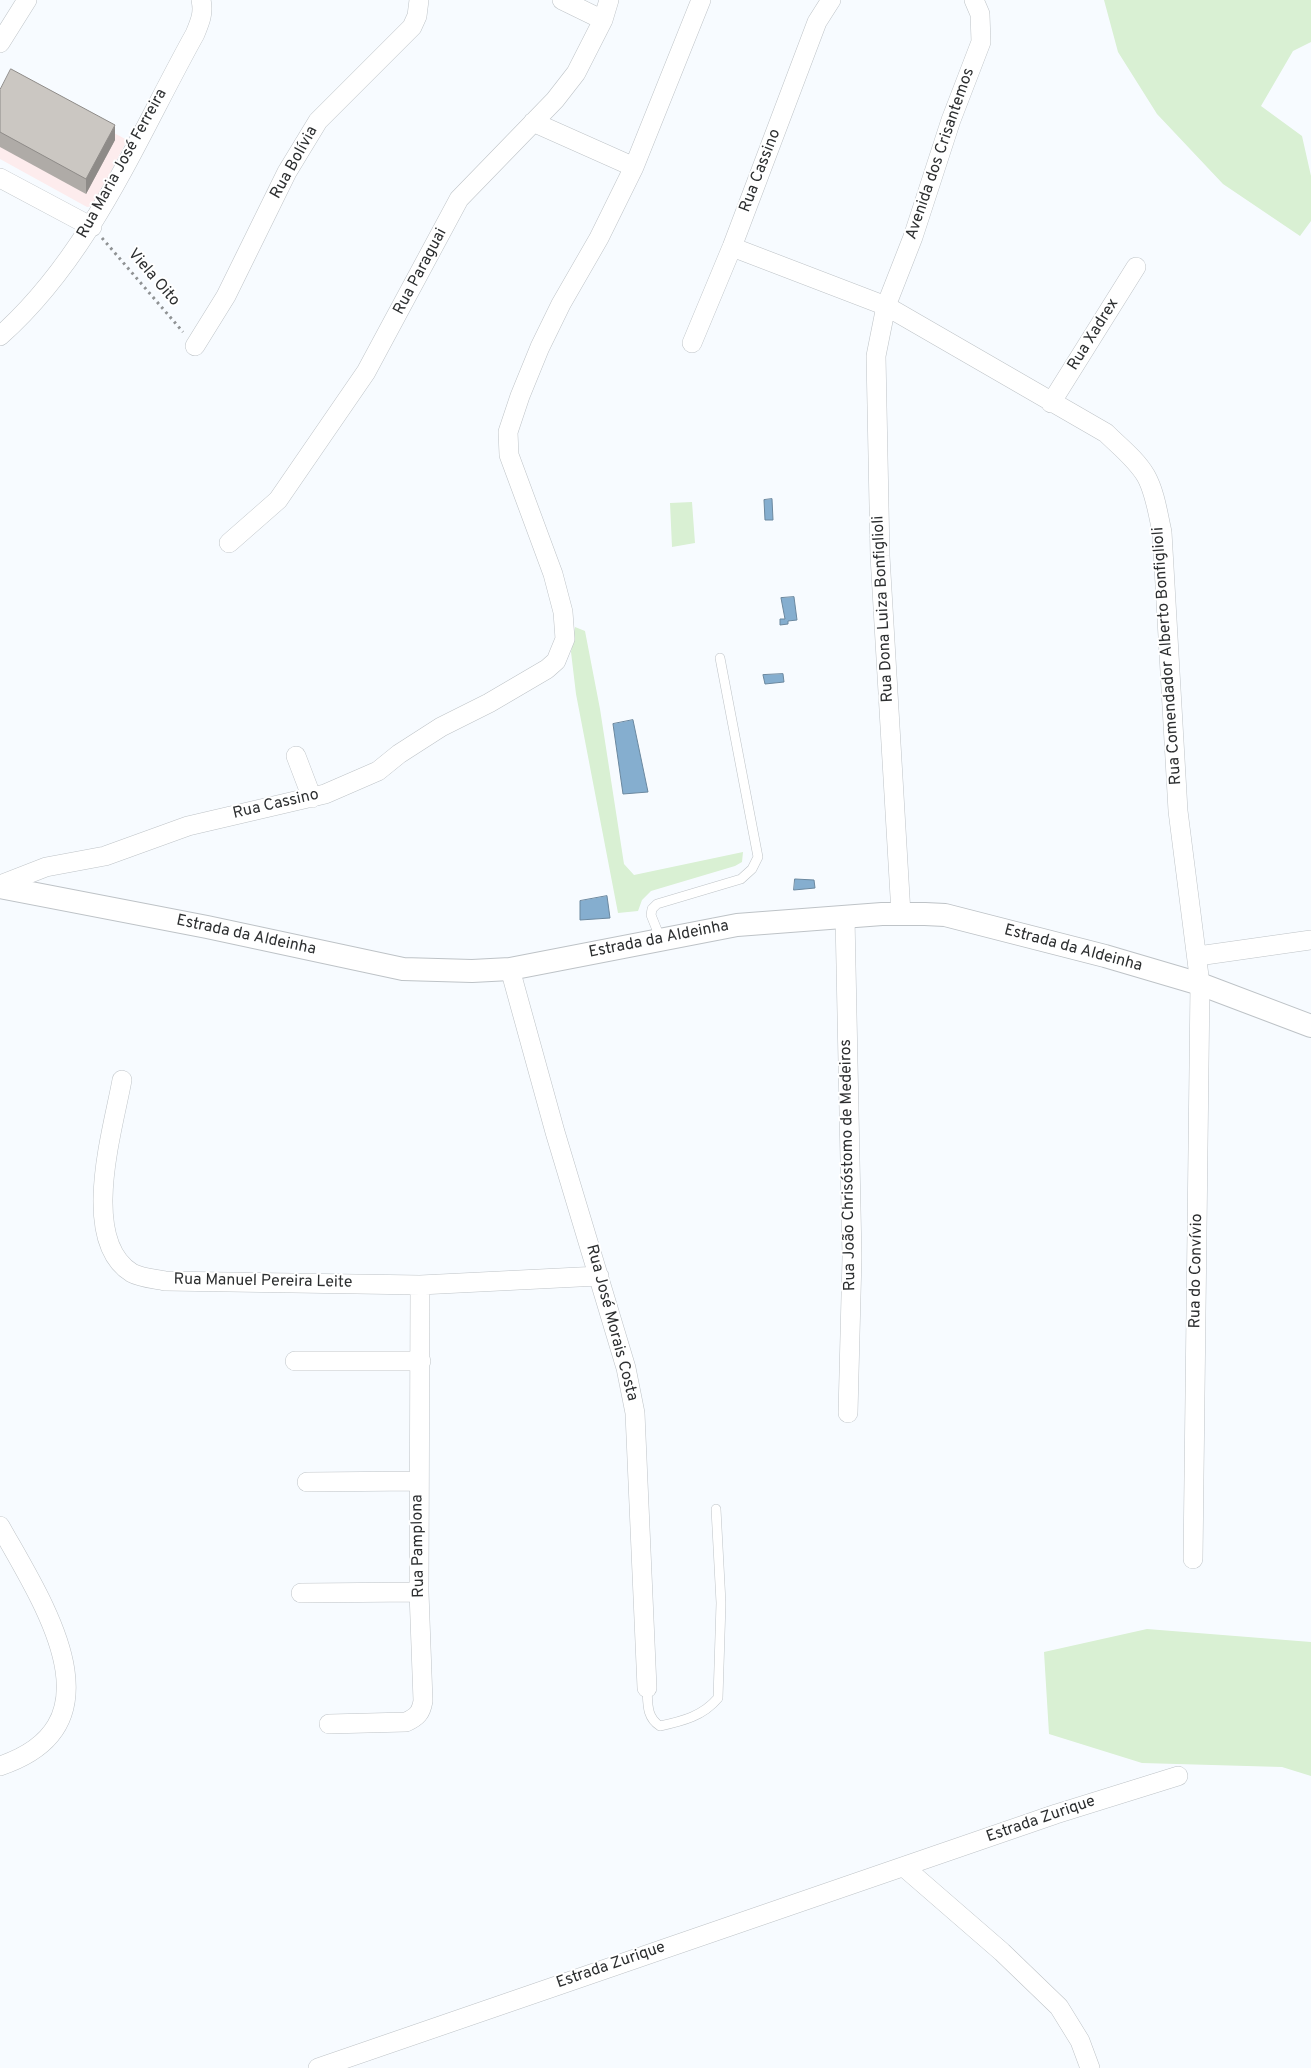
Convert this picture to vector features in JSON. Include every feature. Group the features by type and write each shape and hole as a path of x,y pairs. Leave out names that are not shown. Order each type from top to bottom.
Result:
{"street":[{"path":"0,43 27,0"},
{"name":"Rua Maria José Ferreira","path":"0,336 25,314 56,278 92,227 195,34 203,8 201,0"},
{"name":"Rua Bolívia","path":"196,346 226,296 287,172 318,121 412,27 417,16 419,0"},
{"path":"562,0 603,20"},
{"name":"Rua Paraguai","path":"229,543 278,500 366,372 460,199 555,100 576,73 603,20 609,0"},
{"name":"Rua Cassino","path":"0,886 46,868 105,856 188,826 254,809 312,798 378,771 399,754 441,726 489,703 551,665 561,651 565,632 563,612 553,574 509,455 508,432 540,347 599,238 634,167 701,0"},
{"name":"Rua Cassino","path":"692,343 732,247 817,22 831,0"},
{"name":"Avenida dos Crisantemos","path":"886,306 913,237 951,120 981,42 980,14 974,0"},
{"path":"533,122 634,167"},
{"path":"0,178 92,227"},
{"name":"Rua Comendador Alberto Bonfiglioli","path":"732,247 886,306 1051,403 1084,419 1106,433 1128,454 1146,476 1162,532 1178,811 1198,956 1200,984"},
{"name":"Rua Xadrex","path":"1051,403 1136,267"},
{"name":"Rua Dona Luiza Bonfiglioli","path":"886,306 876,356 879,509 901,914"},
{"path":"296,756 312,798"},
{"name":"Estrada da Aldeinha","path":"0,886 188,923 404,969 472,971 510,969 736,925 845,916 901,914 945,916 1105,956 1200,984 1311,1026"},
{"name":"Rua João Chrisóstomo de Medeiros","path":"845,916 852,1258 848,1413"},
{"path":"1198,956 1311,940"},
{"name":"Rua José Morais Costa","path":"510,969 555,1132 626,1368 635,1412 647,1688"},
{"name":"Rua do Convívio","path":"1193,1559 1200,984"},
{"name":"Rua Manuel Pereira Leite","path":"122,1080 102,1198 103,1220 108,1240 118,1261 133,1274 166,1281 420,1285 599,1276"},
{"name":"Rua Pamplona","path":"329,1724 406,1722 416,1718 421,1711 424,1701 419,1592 420,1285"},
{"path":"295,1361 421,1361"},
{"path":"307,1482 418,1481"},
{"path":"0,1526 47,1610 64,1659 67,1685 66,1700 60,1723 47,1739 20,1758 0,1766"},
{"path":"301,1593 419,1592"},
{"name":"Estrada Zurique","path":"318,2068 651,1952 904,1868 1056,1814 1178,1776"},
{"path":"904,1868 1002,1952 1059,2007 1080,2041 1090,2068"}],"lane":[{"path":"661,940 651,915 652,909 656,904 741,879 752,869 758,857 720,658"},
{"path":"647,1688 649,1711 652,1720 660,1726 694,1717 710,1708 718,1698 721,1603 716,1509"}],"path":[{"name":"Viela Oito","path":"92,227 196,346"}],"shaded area":[{"path":"11,77 127,140 93,206 87,207 0,159 0,97"}],"green space":[{"path":"1104,0 1311,0 1311,42 1293,51 1261,106 1302,136 1311,176 1311,221 1300,236 1223,184 1157,114 1118,52"},
{"path":"692,502 695,543 672,547 670,503"},
{"path":"575,627 585,631 600,709 624,864 634,875 743,852 742,862 735,866 651,891 642,900 638,911 618,913 576,694 571,652"},
{"path":"1147,1629 1311,1642 1311,1776 1282,1767 1142,1763 1049,1734 1044,1652"}],"water":[{"path":"772,499 773,520 765,520 764,500"},
{"path":"794,597 797,620 788,621 788,624 780,625 780,619 785,619 781,598"},
{"path":"783,674 784,682 765,684 763,675"},
{"path":"633,720 648,792 623,794 613,724"},
{"path":"795,879 814,880 815,888 794,890"},
{"path":"607,896 610,918 580,920 580,901"}],"building":[{"path":"11,69 115,125 86,179 0,132 0,90"}]}
